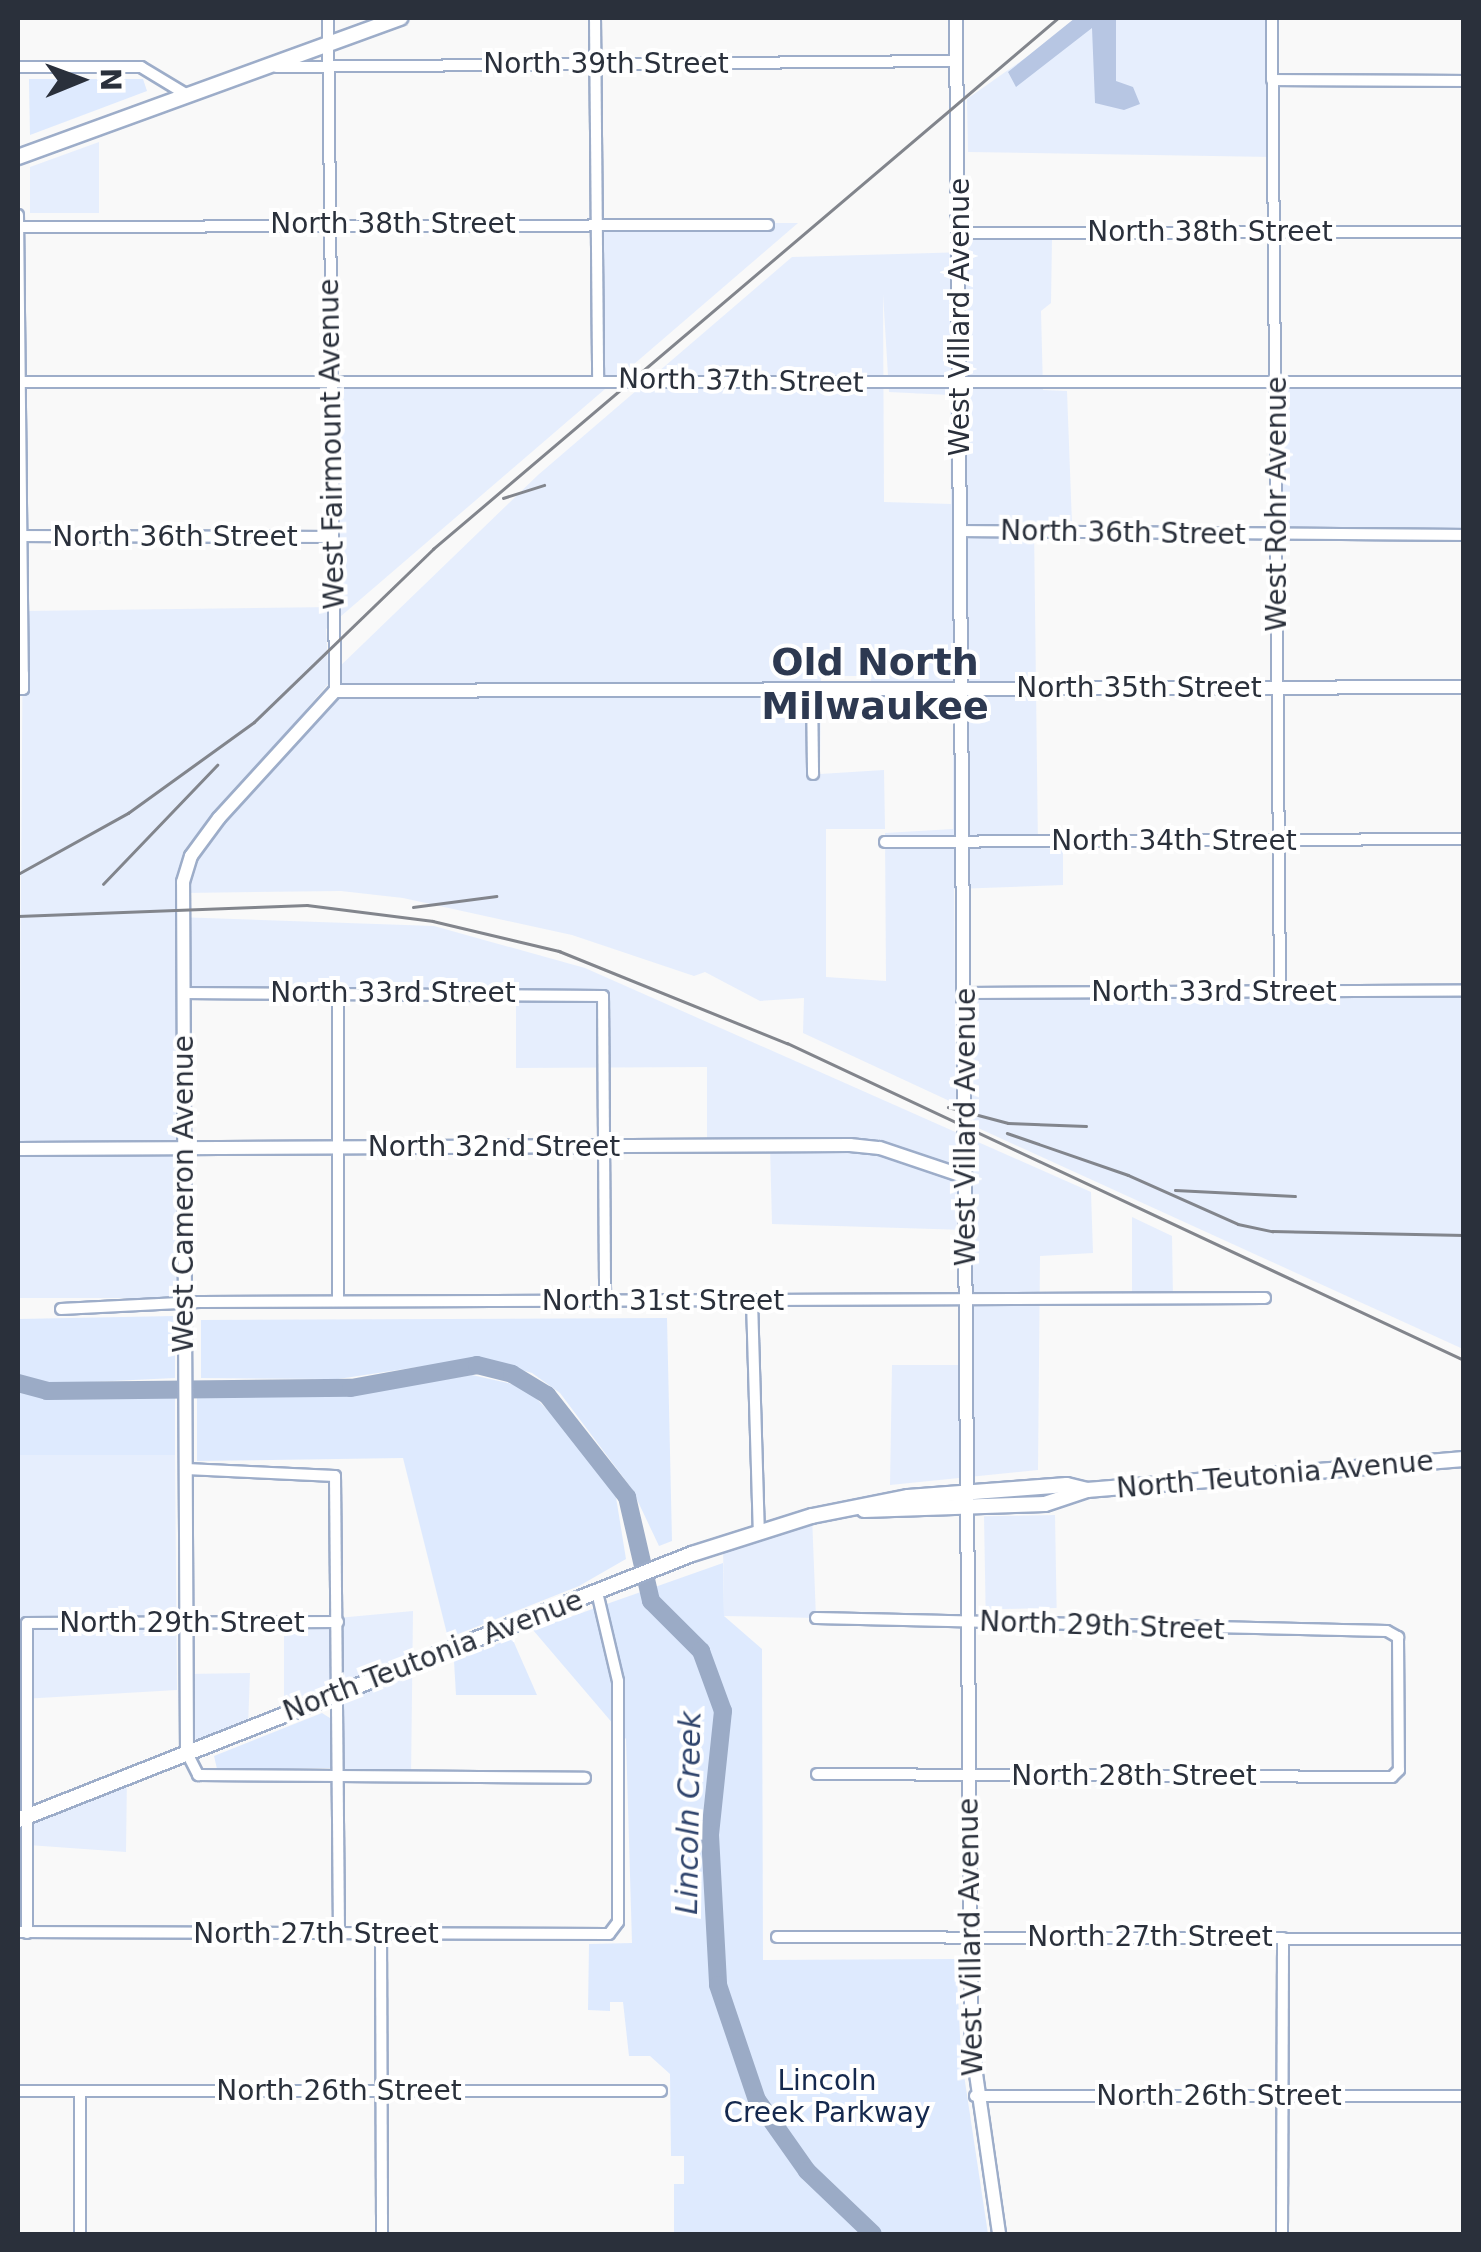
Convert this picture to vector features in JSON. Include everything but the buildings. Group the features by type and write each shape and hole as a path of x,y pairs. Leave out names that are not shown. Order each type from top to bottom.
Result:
{"main road":[{"path":"18,157 255,67 400,18"},
{"name":"North Teutonia Avenue","path":"854,1509 967,1510 1057,1502 1086,1490 1464,1459"},
{"name":"North Teutonia Avenue","path":"22,1819 337,1692 759,1531 854,1509 966,1492 1067,1485 1086,1490"}],"street":[{"name":"West Fairmount Avenue","path":"328,18 335,691"},
{"path":"595,18 598,380"},
{"name":"West Villard Avenue","path":"956,18 969,1936 975,2096 999,2234"},
{"name":"West Rohr Avenue","path":"1272,18 1280,991"},
{"name":"North 39th Street","path":"255,67 956,61"},
{"path":"18,67 141,66 184,93"},
{"path":"1272,80 1464,81"},
{"path":"18,216 20,689"},
{"name":"North 38th Street","path":"18,227 768,225"},
{"name":"North 38th Street","path":"959,233 1464,232"},
{"name":"North 37th Street","path":"19,382 1464,382"},
{"name":"North 36th Street","path":"962,531 1464,534"},
{"name":"North 36th Street","path":"20,536 332,537"},
{"name":"North 35th Street","path":"335,691 1464,687"},
{"path":"812,688 813,774"},
{"name":"West Cameron Avenue","path":"187,1752 183,882 191,856 335,691"},
{"name":"North 34th Street","path":"885,842 1464,838"},
{"name":"North 33rd Street","path":"964,993 1464,990"},
{"name":"North 33rd Street","path":"184,993 603,996 605,1147"},
{"path":"338,994 338,1301"},
{"name":"North 32nd Street","path":"18,1149 850,1146 880,1148 966,1177"},
{"path":"605,1147 605,1302"},
{"name":"North 31st Street","path":"62,1309 338,1301 1265,1298"},
{"path":"752,1301 759,1531"},
{"path":"186,1469 316,1471 335,1476 339,1933"},
{"name":"North 27th Street","path":"22,1932 613,1931 618,1922 618,1680 601,1591"},
{"name":"North 29th Street","path":"816,1618 1388,1631 1398,1637 1399,1770 1392,1777"},
{"name":"North 29th Street","path":"22,1819 27,1623 338,1622"},
{"path":"187,1752 198,1775 584,1778"},
{"name":"North 28th Street","path":"817,1774 1392,1777"},
{"path":"22,1819 22,1932"},
{"path":"381,1934 382,2234"},
{"name":"North 27th Street","path":"776,1938 1464,1939"},
{"path":"1282,1938 1282,2234"},
{"name":"North 26th Street","path":"18,2091 661,2091"},
{"path":"80,2092 80,2234"},
{"name":"North 26th Street","path":"975,2096 1464,2096"}],"shaded area":[{"path":"1075,18 1116,18 1116,81 1133,87 1140,104 1124,110 1095,103 1092,28 1016,87 1008,72"},
{"path":"1082,18 1272,18 1273,157 968,152 967,99"},
{"path":"99,142 99,213 30,213 30,167"},
{"path":"598,223 798,223 326,629 329,683 183,852 176,917 434,926 585,968 1091,1192 1093,1253 1040,1256 1038,1470 890,1485 892,1365 965,1365 966,1230 772,1224 770,1146 707,1147 707,1067 516,1068 516,994 184,993 177,1298 18,1298 23,611 333,607 332,380 598,380"},
{"path":"969,239 1052,239 1051,303 1041,311 1043,390 1067,391 1072,524 1034,526 1038,848 1063,849 1063,885 954,889 956,1104 803,1033 804,998 760,1001 705,972 694,976 572,935 403,898 341,891 183,893 187,864 335,691 335,671 538,475 792,257 968,252","holes":["883,294 889,392 950,395 951,504 884,502","821,676 871,676 870,698 946,698 953,706 953,829 885,833 886,981 826,977 826,829 885,829 884,770 820,774"]},
{"path":"1276,382 1463,382 1463,535 1276,535"},
{"path":"1463,990 1463,1349 965,1122 965,993"},
{"path":"1132,1217 1172,1236 1173,1299 1132,1299"},
{"path":"18,1454 175,1455 177,1690 22,1699 27,1816 127,1775 126,1852 28,1845 27,1854 18,1856"},
{"path":"1055,1515 1057,1608 986,1609 984,1516"},
{"path":"812,1516 816,1618 724,1616 723,1543"},
{"path":"413,1611 411,1779 339,1779 336,1693 284,1713 284,1623"},
{"path":"250,1673 248,1727 187,1753 186,1674"}],"green space":[{"path":"29,79 143,79 147,91 30,135"},
{"path":"175,1316 175,1378 50,1384 18,1376 18,1319"},
{"path":"667,1318 672,1541 659,1546 632,1489 560,1393 532,1373 478,1358 338,1379 201,1378 201,1320"},
{"path":"472,1375 525,1387 581,1444 615,1491 626,1559 579,1586 448,1638 403,1458 197,1461 197,1395 358,1394"},
{"path":"18,1392 118,1397 175,1392 175,1455 18,1455"},
{"name":"Lincoln Creek Parkway","path":"723,1563 724,1616 762,1649 763,1960 956,1959 961,2055 988,2234 674,2234 674,2184 684,2184 684,2156 671,2156 670,2074 650,2056 629,2056 623,2002 610,2002 610,2011 588,2010 589,1944 632,1943 626,1739 533,1630"},
{"path":"512,1638 537,1695 456,1695 454,1661"},
{"path":"322,1713 333,1720 331,1768 217,1769 214,1756"}],"waterway":[{"name":"Lincoln Creek","path":"18,1383 47,1391 351,1388 477,1365 512,1374 547,1395 627,1497 651,1601 701,1651 723,1711 710,1835 718,1985 757,2100 807,2171 873,2234"}],"railway":[{"path":"18,874 128,813 254,722 433,549 1058,18"},
{"path":"503,498 544,485"},
{"path":"103,884 217,765"},
{"path":"413,907 496,896"},
{"path":"18,916 307,905 433,921 559,951 787,1043 1464,1360"},
{"path":"948,1107 1008,1123 1086,1126"},
{"path":"1007,1133 1128,1175 1238,1224 1272,1231 1464,1235"},
{"path":"1175,1190 1295,1196"}],"district":[{"name":"Old North Milwaukee","path":"875,684"}]}
